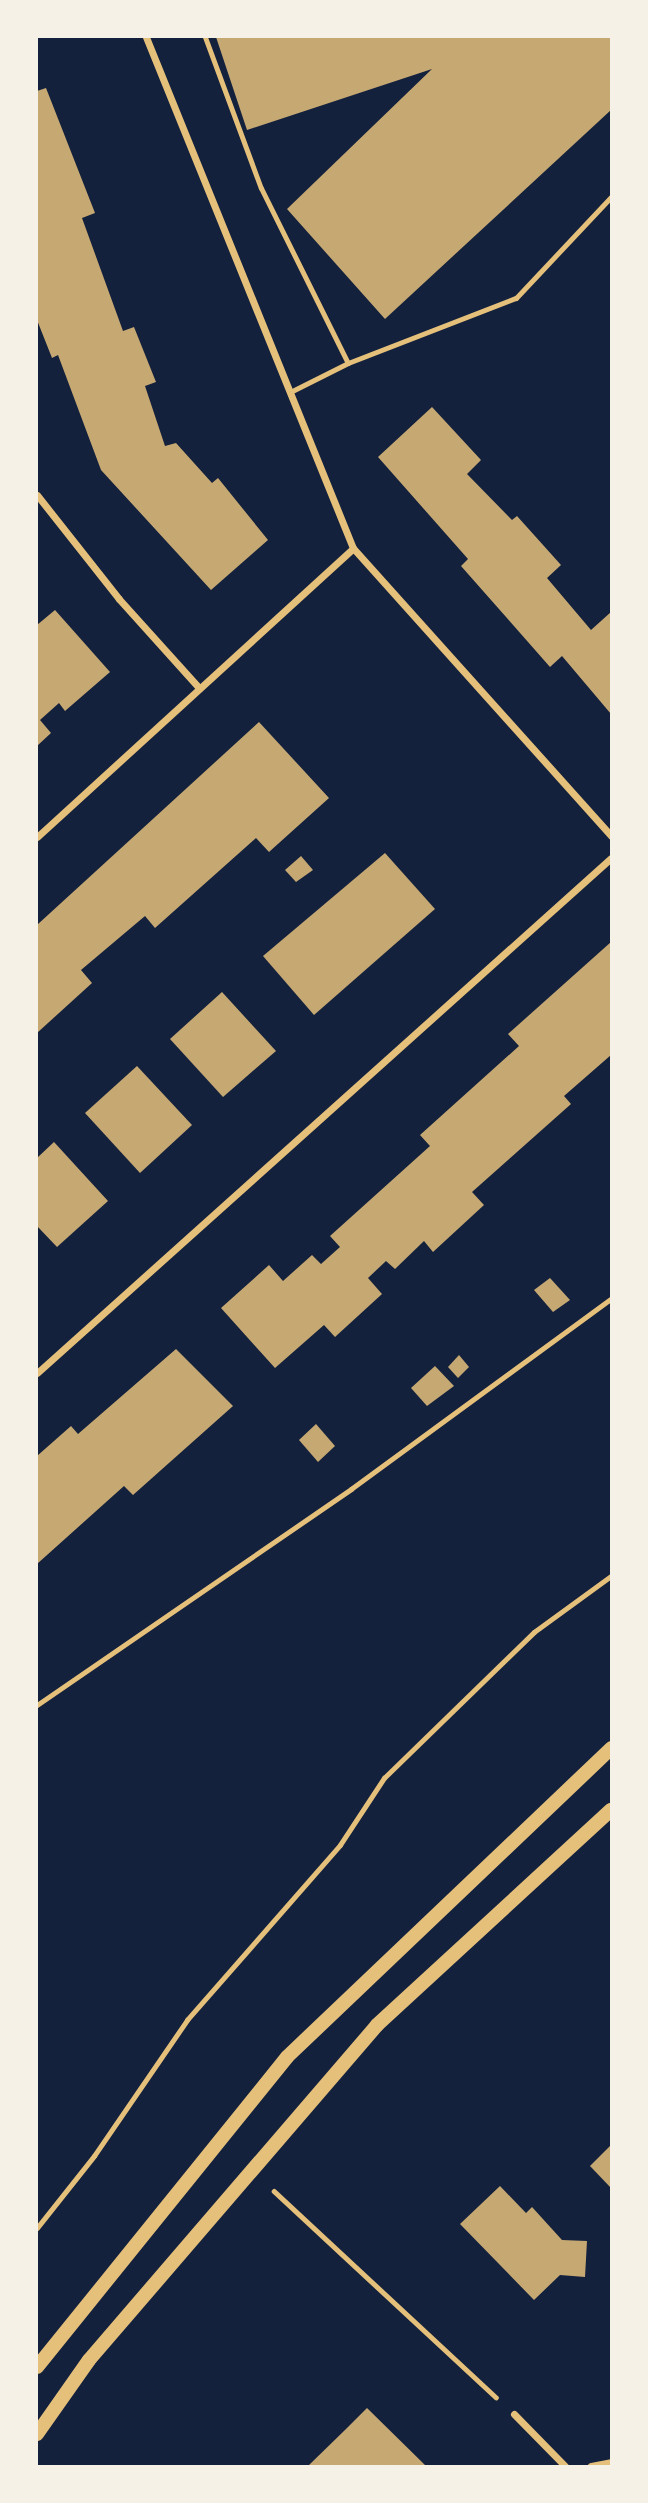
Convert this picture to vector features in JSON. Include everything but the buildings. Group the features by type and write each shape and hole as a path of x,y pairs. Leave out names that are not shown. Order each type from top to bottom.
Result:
{"main road":[{"path":"37,2367 287,2057 611,1748"},
{"path":"37,2434 89,2360 250,2169 377,2025 611,1810"}],"street":[{"path":"146,37 214,214 292,391 353,548 611,836"},
{"path":"37,495 119,599 199,688"},
{"path":"37,838 353,548"},
{"path":"37,1373 611,858"},
{"path":"514,2414 565,2466"},
{"path":"591,2466 611,2462"}],"lane":[{"path":"205,37 261,188 348,363"},
{"path":"292,391 348,363 516,298 611,197"}],"path":[{"path":"37,1706 351,1489 611,1299"},
{"path":"37,2228 187,2020 340,1845 384,1778 534,1632 611,1576"},
{"path":"250,2169 514,2414"}]}
